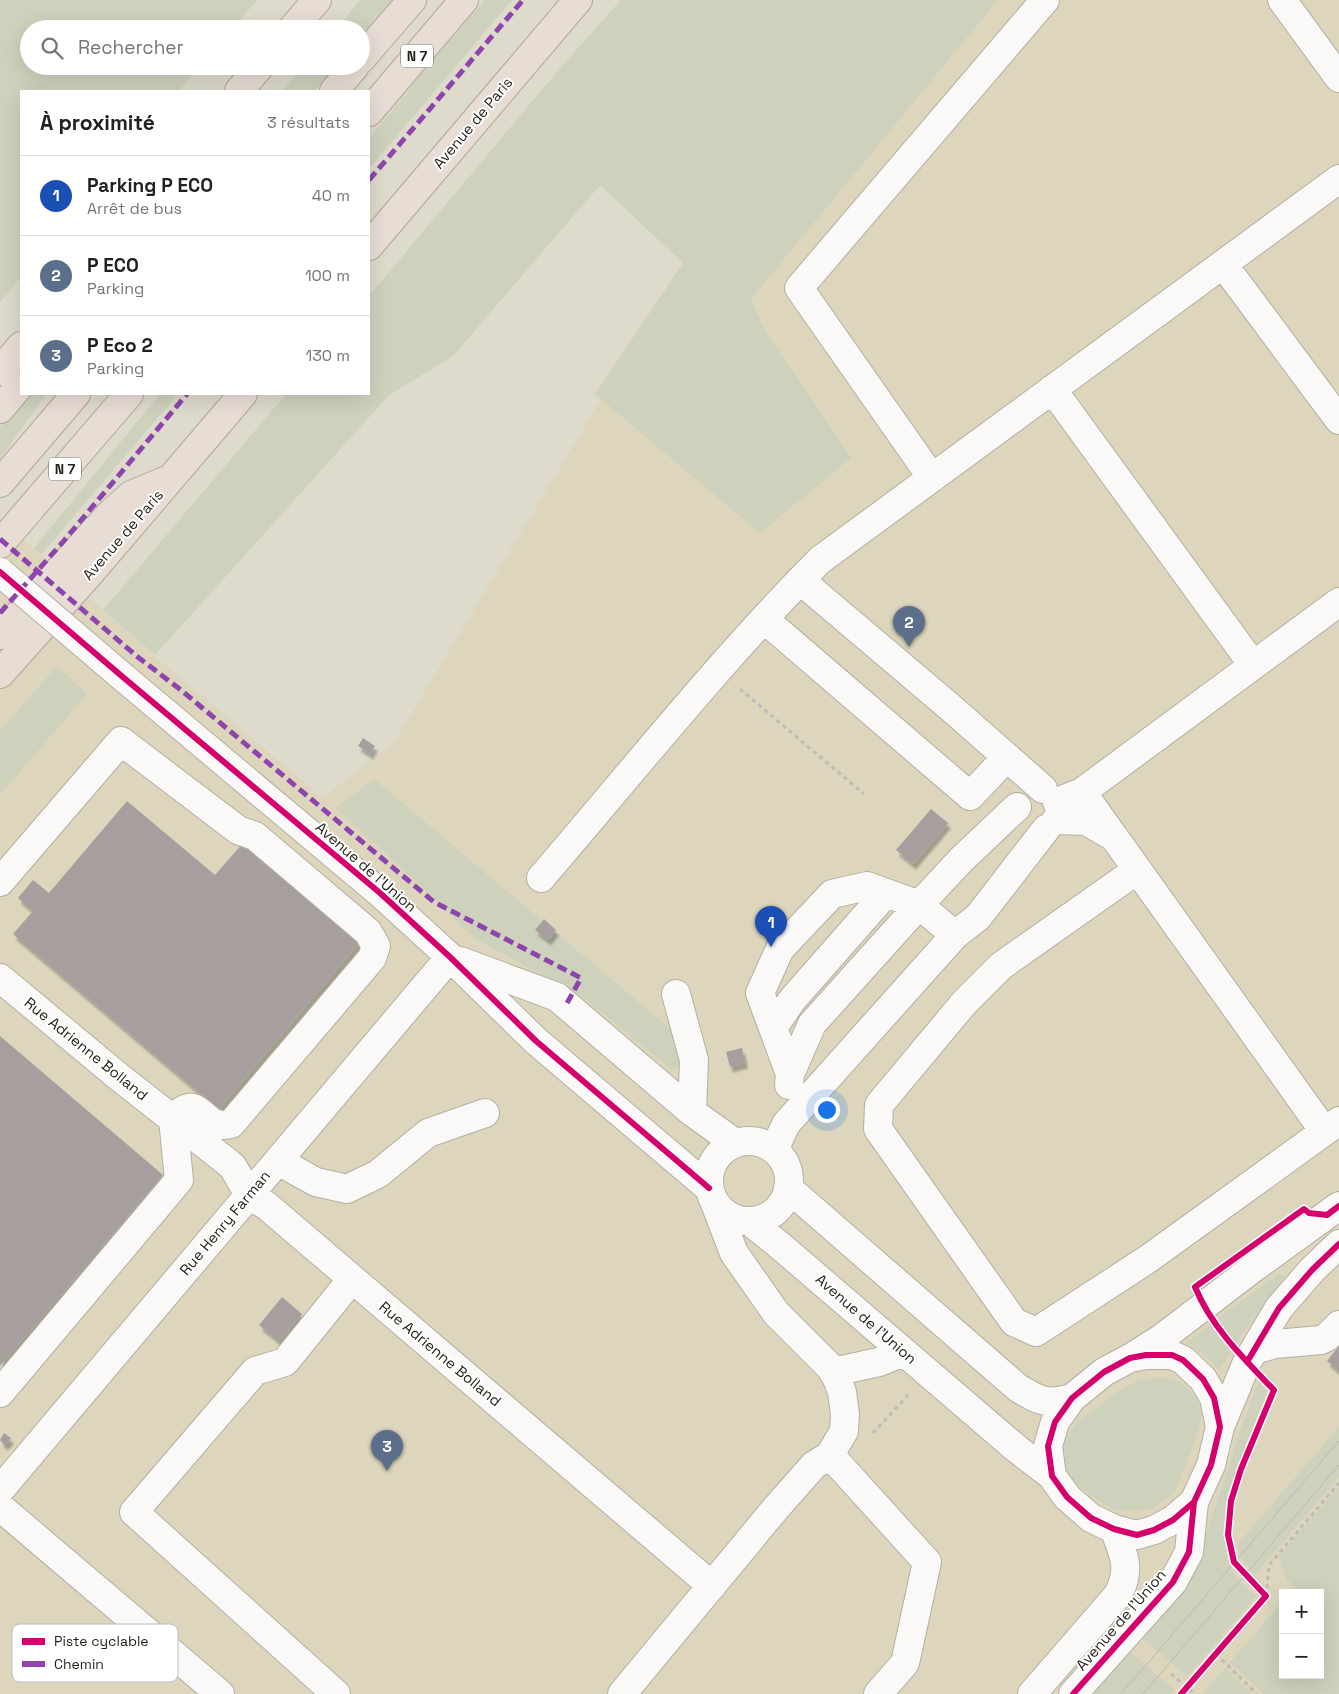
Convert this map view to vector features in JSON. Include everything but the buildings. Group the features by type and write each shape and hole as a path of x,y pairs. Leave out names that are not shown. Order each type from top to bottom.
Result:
{"highway":[{"path":"299,20 316,0"},
{"name":"N 7","path":"370,49 412,0"},
{"name":"N 7","path":"370,111 464,0"},
{"name":"Avenue de Paris","path":"370,245 578,0"},
{"path":"240,90 252,75"},
{"path":"335,90 347,75"},
{"path":"0,371 20,347"},
{"path":"0,409 20,385"},
{"name":"N 7","path":"0,483 75,395"},
{"name":"N 7","path":"0,544 128,395"},
{"name":"Avenue de Paris","path":"0,674 91,572 242,395"},
{"path":"0,635 110,514 132,495 170,479"}],"street":[{"path":"932,478 799,288 1045,0"},
{"path":"1282,0 1339,78"},
{"path":"541,878 712,677 820,560 1339,179"},
{"path":"1223,264 1339,420"},
{"path":"1052,389 1253,665"},
{"name":"Avenue de l'Union","path":"0,572 380,893 450,957 536,1041 712,1194 723,1212 735,1218 748,1221 778,1244 1017,1449 1052,1476"},
{"path":"800,580 1007,757 1050,810 1086,821 1114,837"},
{"path":"1050,810 1036,789 1024,794 1019,800 1017,807 1018,814 1026,826 1032,829 1050,810 1082,792 1339,602"},
{"path":"764,619 970,796 1007,757"},
{"path":"0,882 121,741 238,830 255,836 368,932 376,946 372,958 231,1124 217,1125 193,1107 182,1109 173,1119 180,1180 0,1393"},
{"path":"1082,792 1137,870 1332,1126 1148,1259 1036,1332 1014,1322 878,1129 879,1105 964,1003 1001,966 1137,870"},
{"path":"786,1124 790,1074 812,1024 961,860 1017,807"},
{"path":"774,1150 786,1124 955,935 978,917 1050,810"},
{"path":"790,1074 760,993 780,949 832,894 867,886 919,905 955,935"},
{"path":"773,1028 792,1000 886,893"},
{"name":"Avenue de l'Union","path":"450,957 557,996 692,1112 735,1143"},
{"name":"Rue Henry Farman","path":"0,1490 450,957"},
{"name":"Rue Adrienne Bolland","path":"0,978 119,1078 233,1167 249,1195 267,1206 712,1586"},
{"path":"676,994 694,1060 692,1112"},
{"path":"278,1161 316,1182 347,1189 378,1174 428,1133 486,1113"},
{"path":"622,1694 776,1508 814,1465 830,1455 844,1431 845,1414 842,1392 834,1372 776,1313 734,1254 712,1194 710,1174 714,1161 723,1150 735,1143 748,1141 762,1143 774,1150 783,1161 788,1174 788,1188 783,1201 774,1212 762,1218 748,1221"},
{"path":"788,1188 1018,1388 1036,1399 1054,1403 1072,1398"},
{"path":"1339,1206 1252,1269 1162,1338 1104,1372 1072,1398 1055,1422 1048,1446 1052,1476 1068,1497 1091,1518 1114,1529 1137,1535 1154,1530 1173,1520 1194,1502 1211,1465 1220,1427 1246,1362 1279,1308 1312,1270 1339,1244"},
{"path":"336,1694 134,1512 255,1372 285,1362 352,1279"},
{"path":"1254,1350 1276,1344 1321,1340 1327,1337 1339,1325"},
{"path":"834,1372 879,1362 904,1352"},
{"path":"1130,1358 1159,1354 1183,1360 1203,1379 1214,1398 1220,1427"},
{"path":"830,1455 927,1562 905,1663 878,1694"},
{"name":"Avenue de l'Union","path":"1073,1694 1173,1582 1189,1552 1194,1502"},
{"path":"0,1507 138,1624"},
{"name":"Avenue de l'Union","path":"1032,1694 1117,1596 1122,1587 1125,1579 1125,1560 1114,1529"},
{"path":"178,1658 220,1694"}],"path":[{"path":"735,685 864,794"},
{"path":"1260,1603 1266,1596 1269,1565 1339,1483"},
{"path":"1259,1589 1266,1596"},
{"path":"1210,1660 1222,1646"},
{"path":"1216,1654 1256,1694"},
{"path":"1171,1674 1195,1694"},
{"path":"1181,1694 1193,1680"}],"shaded area":[{"path":"842,0 1339,0 1339,1694 0,1694 0,518 143,646 323,798 395,741"}],"green space":[{"path":"0,0 257,0 240,20 20,20 20,75 192,75 180,90 20,90 20,278 0,302"},
{"path":"360,0 392,0 370,26 370,20 343,20"},
{"path":"485,0 512,0 370,168 370,138 432,61"},
{"path":"621,0 998,0 751,299 765,331 851,458 760,533 595,394 683,263 600,185 453,356 388,396 155,655 103,610 285,395 370,395 370,295 562,66"},
{"path":"296,75 328,75 316,90 283,90"},
{"path":"26,395 45,395 0,459 0,427"},
{"path":"159,395 177,395 41,555 34,548"},
{"path":"57,666 87,694 0,795 0,731"},
{"path":"374,779 675,1033 681,1064 672,1070 585,999 474,938 433,897 336,808"},
{"path":"1279,1274 1285,1276 1235,1344 1218,1318"},
{"path":"1211,1324 1230,1353 1220,1369 1186,1343"},
{"path":"1160,1377 1181,1382 1195,1396 1202,1413 1196,1437 1177,1487 1171,1495 1152,1509 1139,1511 1116,1510 1098,1501 1069,1477 1062,1457 1064,1441 1077,1422 1121,1390 1137,1381"},
{"path":"1258,1383 1267,1390 1227,1495 1223,1530 1227,1558 1231,1570 1242,1584 1256,1596 1187,1676 1141,1637 1198,1560 1241,1428"},
{"path":"1339,1427 1339,1477 1255,1575 1241,1558 1237,1545"},
{"path":"1339,1487 1339,1694 1263,1694 1230,1662 1279,1606 1279,1679 1324,1679 1324,1589 1293,1589 1295,1587 1286,1579 1279,1556"},
{"path":"1128,1650 1174,1690 1170,1694 1091,1694"},
{"path":"1225,1668 1251,1694 1203,1694"}],"tram line":[{"path":"1121,1694 1339,1441"},
{"path":"1143,1694 1339,1465"}],"marked path":[{"path":"370,179 523,0"},
{"path":"0,613 62,543 186,395"},
{"path":"0,539 139,658 181,690 434,902 581,978 566,1005"}],"cycle path":[{"path":"0,572 380,893 450,957 536,1041 709,1188"},
{"path":"1181,1694 1266,1596 1234,1562 1228,1535 1231,1501 1241,1469 1274,1390 1240,1355 1210,1316 1195,1287 1304,1209 1309,1213 1327,1215 1339,1206"},
{"path":"1247,1362 1279,1308 1312,1270 1339,1244"},
{"path":"1073,1694 1173,1582 1189,1552 1194,1502 1211,1465 1220,1427 1214,1398 1203,1379 1183,1360 1172,1355 1146,1355 1130,1358 1104,1372 1072,1398 1055,1422 1048,1446 1052,1476 1067,1497 1091,1518 1114,1529 1137,1535 1154,1530 1173,1520 1194,1502"}],"place":[{"name":"P ECO","path":"909,647"},
{"name":"Parking P ECO","path":"771,947"},
{"name":"P Eco 2","path":"387,1471"}]}
